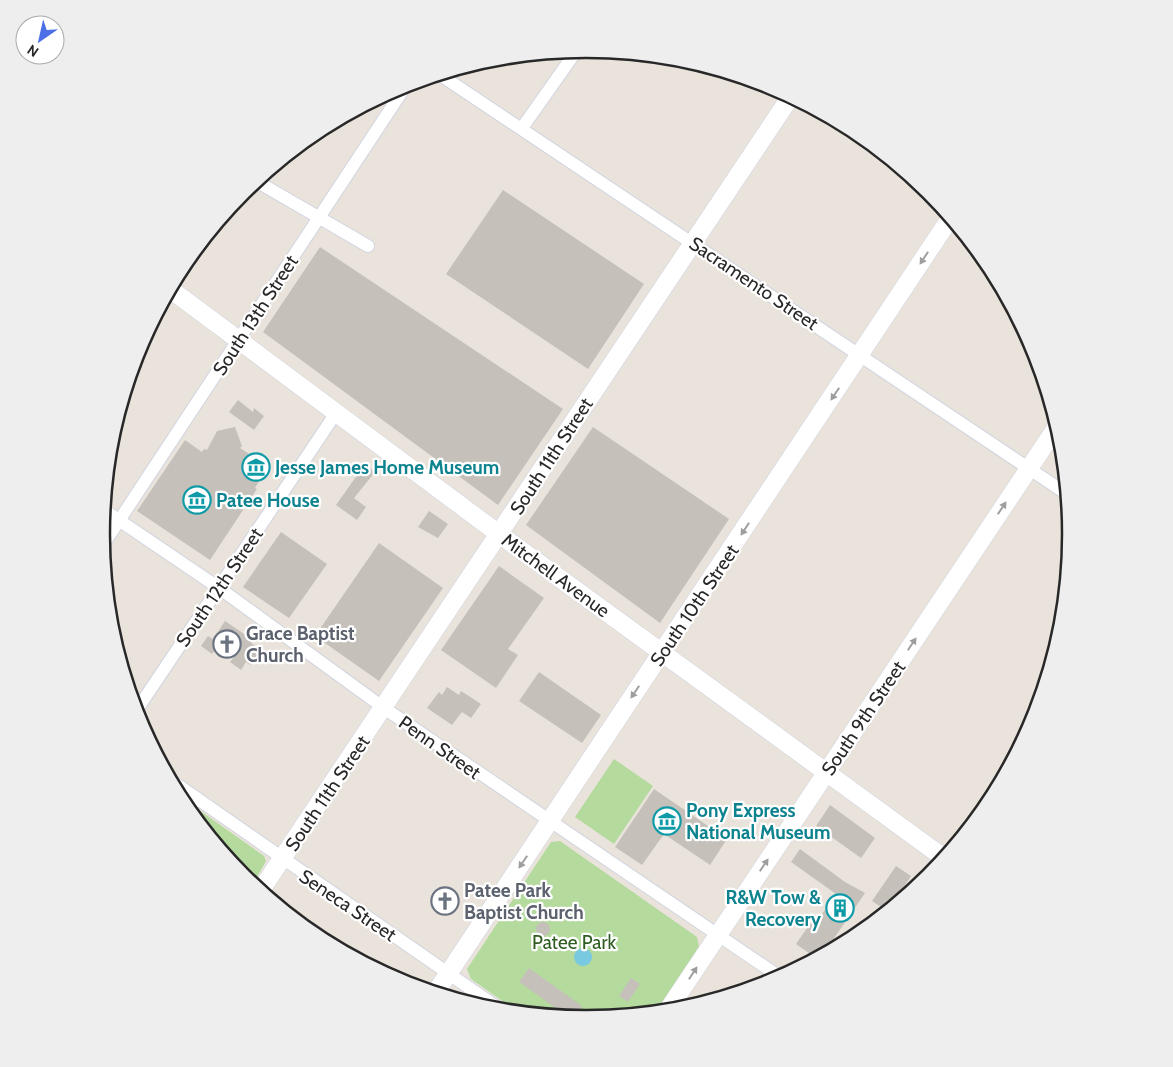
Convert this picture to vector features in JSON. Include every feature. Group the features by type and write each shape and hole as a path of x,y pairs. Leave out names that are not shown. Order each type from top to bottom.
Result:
{"main road":[{"name":"South 11th Street","path":"265,884 787,102"},
{"name":"South 10th Street","path":"440,986 947,223"},
{"name":"Mitchell Avenue","path":"175,293 499,534 938,854"},
{"name":"South 9th Street","path":"674,1001 1052,435"}],"street":[{"path":"522,128 571,58"},
{"name":"Sacramento Street","path":"447,79 1060,489"},
{"name":"South 13th Street","path":"110,535 399,96"},
{"path":"263,185 368,246"},
{"name":"South 12th Street","path":"142,702 336,413"},
{"name":"Penn Street","path":"111,515 219,588 384,708 772,972"},
{"name":"Seneca Street","path":"186,790 282,859 483,998"},
{"path":"194,802 197,798"}],"green space":[{"path":"614,759 653,786 614,844 575,817"},
{"path":"200,811 264,856 266,861 257,877 229,847"},
{"name":"Patee Park","path":"560,841 697,937 699,947 661,1003 586,1010 524,1005 503,1002 471,979 467,969 551,842"}],"water":[{"path":"583,948 589,951 592,957 589,963 583,966 577,963 574,957 577,951"}],"building":[{"path":"503,190 644,284 588,369 446,274"},
{"path":"320,247 563,409 498,505 263,332"},
{"path":"238,400 253,412 254,408 264,416 254,430 229,412"},
{"name":"Patee House","path":"235,427 242,446 240,448 268,466 255,488 257,489 210,560 137,511 185,440 202,452 204,449 207,450 217,431"},
{"path":"593,427 729,519 660,623 526,525"},
{"path":"365,464 375,472 354,498 366,507 357,520 336,505"},
{"path":"429,511 448,524 438,538 418,527"},
{"path":"281,532 327,564 289,618 243,587"},
{"path":"379,543 443,588 379,681 315,636"},
{"path":"499,566 544,598 508,649 518,655 496,688 441,650"},
{"name":"Grace Baptist Church","path":"225,621 253,640 251,643 261,650 250,665 246,662 241,670 230,662 234,657 218,646 212,654 201,646 208,636 213,639"},
{"path":"539,672 601,715 582,743 519,701"},
{"path":"447,687 459,695 461,691 481,704 471,718 462,712 452,725 427,708 439,692 442,695"},
{"name":"Pony Express National Museum","path":"654,789 727,839 710,865 664,834 642,865 615,847"},
{"path":"830,805 875,838 861,858 816,826"},
{"path":"800,849 845,882 865,893 832,941 810,953 796,944 812,921 815,924 836,894 791,862"},
{"path":"896,866 911,876 906,886 881,907 872,901"},
{"path":"543,922 548,924 550,929 548,934 543,936 538,934 536,929 538,924"},
{"path":"529,968 582,1006 579,1010 556,1008 519,982"},
{"path":"631,978 640,984 628,1002 619,996"}],"place":[{"name":"Jesse James Home Museum","path":"256,467"},
{"name":"Patee House","path":"197,500"},
{"name":"Grace Baptist Church","path":"227,644"},
{"name":"Pony Express National Museum","path":"667,821"},
{"name":"Patee Park Baptist Church","path":"445,901"},
{"name":"R&W Tow & Recovery","path":"840,908"}]}
